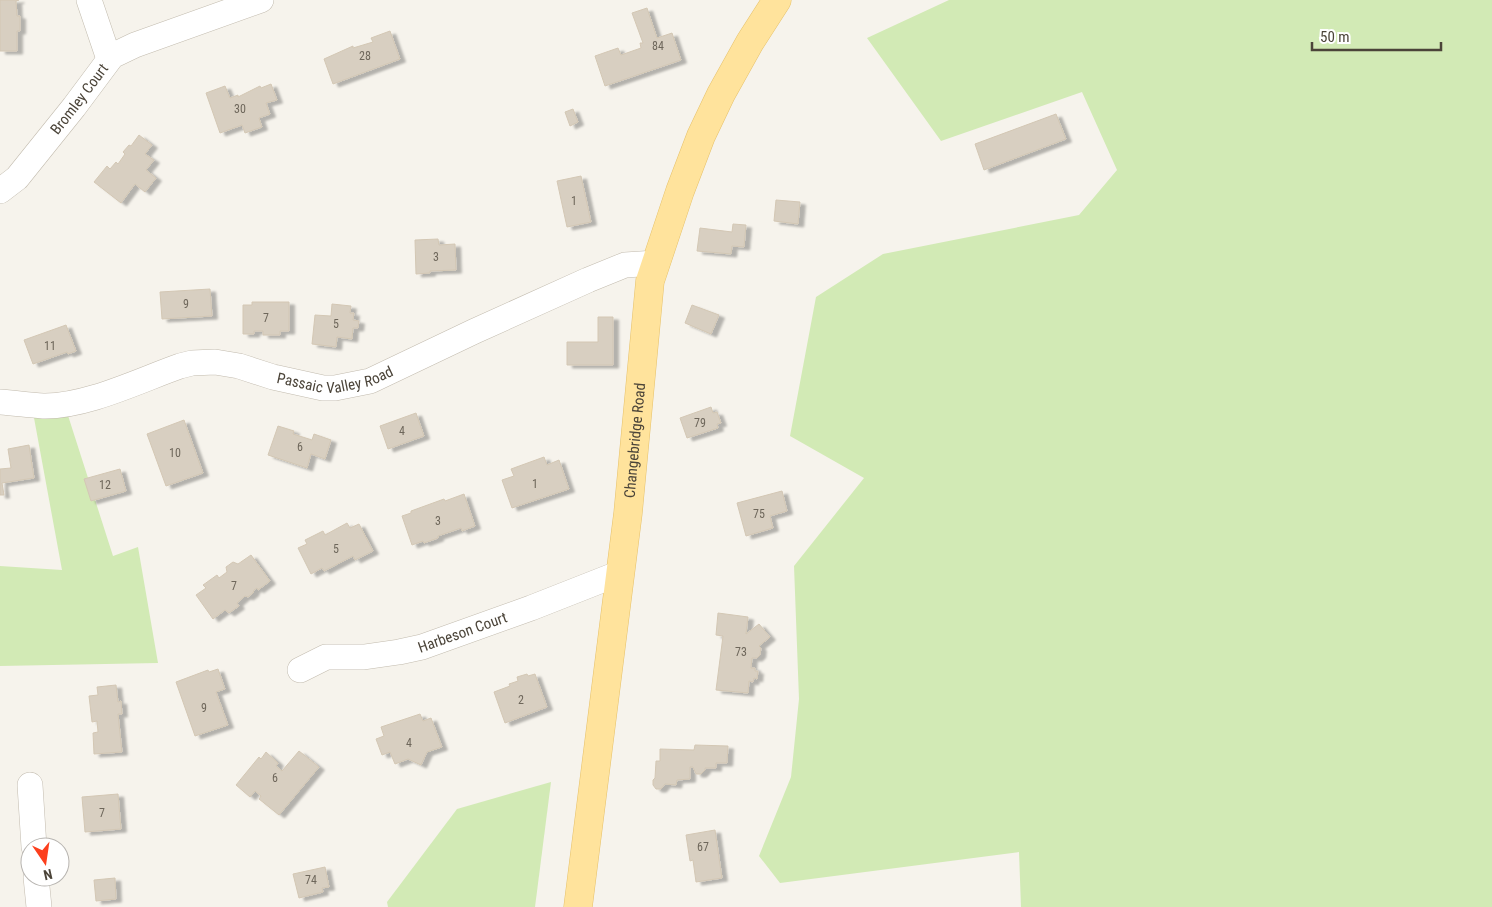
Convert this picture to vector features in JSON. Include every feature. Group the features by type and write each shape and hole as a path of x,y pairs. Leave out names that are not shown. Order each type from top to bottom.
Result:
{"main road":[{"name":"Changebridge Road","path":"578,907 629,503 650,281 680,191 701,136 740,59 777,0"}],"street":[{"path":"89,0 109,59"},
{"name":"Bromley Court","path":"0,191 17,178 112,56 261,0"},
{"name":"Passaic Valley Road","path":"0,402 44,406 67,403 90,398 180,366 208,362 239,366 273,377 323,388 335,388 370,381 474,331 588,280 625,265 656,263"},
{"name":"Harbeson Court","path":"300,670 326,657 364,657 399,652 422,646 537,606 620,573"},
{"path":"30,785 33,837"},
{"path":"37,887 39,907"}],"green space":[{"path":"949,0 1492,0 1492,907 1021,907 1019,852 780,883 759,856 791,777 799,699 794,566 864,478 790,436 816,297 883,254 1079,215 1117,170 1082,92 941,141 867,38"},
{"path":"64,403 113,556 138,547 158,663 0,666 0,566 62,570 32,407"},
{"path":"551,782 535,907 388,907 387,902 457,809"}],"building":[{"path":"0,0 19,0 16,1 17,16 20,16 20,31 17,31 17,51 0,51"},
{"path":"647,8 657,38 672,33 681,60 605,86 595,56 618,48 621,55 641,48 640,43 643,43 632,13"},
{"path":"390,31 400,59 333,84 324,59 353,46 353,48 373,42 371,38"},
{"path":"271,84 277,100 266,103 270,114 259,118 262,127 245,133 242,125 220,133 206,93 225,86 230,98 238,95 238,97 260,86 261,88"},
{"path":"573,109 578,122 570,126 565,112"},
{"path":"1056,114 1066,139 984,170 975,144"},
{"path":"139,135 152,145 145,154 154,160 146,170 156,178 145,192 135,184 121,203 94,182 107,166 110,169 116,162 118,164 125,154 123,152 129,145 131,146"},
{"path":"581,176 591,222 567,227 557,181"},
{"path":"776,200 800,202 798,224 774,221"},
{"path":"733,224 746,225 744,247 732,246 731,254 697,251 700,228 732,232"},
{"path":"438,239 439,245 455,244 456,270 430,271 430,273 416,274 415,240"},
{"path":"210,289 212,316 162,319 160,292"},
{"path":"252,302 289,302 289,331 280,331 280,335 263,335 263,331 254,331 254,334 243,334 243,305 252,305"},
{"path":"332,304 351,306 350,313 354,313 353,320 359,321 358,328 353,328 352,339 337,337 336,347 312,344 315,315 331,316"},
{"path":"692,305 719,315 711,334 685,323"},
{"path":"598,317 613,317 613,365 567,365 567,342 598,342"},
{"path":"66,325 76,351 68,354 67,352 33,364 24,340"},
{"path":"711,407 713,413 717,412 721,423 717,424 718,428 687,438 680,418"},
{"path":"416,413 424,436 388,449 380,426"},
{"path":"184,420 203,473 166,486 147,434"},
{"path":"278,426 294,431 293,434 312,440 314,434 331,440 325,459 311,454 307,468 268,455"},
{"path":"29,445 34,478 2,483 4,495 0,495 0,469 11,468 8,449"},
{"path":"544,457 547,465 559,460 569,489 512,508 502,480 514,476 511,469"},
{"path":"120,469 126,491 91,501 84,479"},
{"path":"782,491 787,511 770,516 773,528 746,536 737,503"},
{"path":"464,494 475,526 462,531 461,528 424,543 423,541 412,545 402,516 444,499 445,501"},
{"path":"347,523 350,528 359,524 373,551 355,560 353,556 324,571 322,568 311,574 298,548 307,544 305,540 323,531 325,535"},
{"path":"251,555 270,581 258,590 257,588 254,590 248,597 245,596 237,603 239,606 229,613 225,610 213,619 196,595 206,588 203,585 217,575 219,578 227,572 226,567 233,562 238,564"},
{"path":"718,613 748,617 746,634 759,624 770,637 759,646 761,648 760,655 757,658 752,658 751,668 755,668 755,671 758,671 757,679 754,678 753,682 749,681 748,693 716,690 723,636 716,635"},
{"path":"218,669 225,689 216,692 228,725 195,736 176,682 208,670 209,672"},
{"path":"527,674 528,676 535,674 547,707 505,723 494,692 510,686 509,684 518,681 517,677"},
{"path":"116,685 118,702 121,701 122,714 118,714 122,752 94,754 93,733 98,732 97,721 92,722 89,696 98,695 97,687"},
{"path":"420,714 423,721 431,718 442,747 427,752 421,765 408,759 395,764 390,752 382,755 376,739 384,736 381,727"},
{"path":"695,745 728,746 727,763 716,763 716,768 705,768 701,774 696,774 693,767 690,767 690,779 677,780 676,785 665,784 661,789 656,789 653,785 653,780 655,778 656,761 660,761 660,749 694,750"},
{"path":"299,751 319,767 279,815 259,799 261,796 255,791 250,797 236,785 259,757 261,759 266,752 278,763 276,766 282,771"},
{"path":"118,794 121,829 85,832 82,797"},
{"path":"715,830 722,878 696,882 693,860 690,861 686,835"},
{"path":"325,867 329,887 322,888 323,892 299,898 293,874"},
{"path":"115,878 116,899 96,901 94,880"}]}
